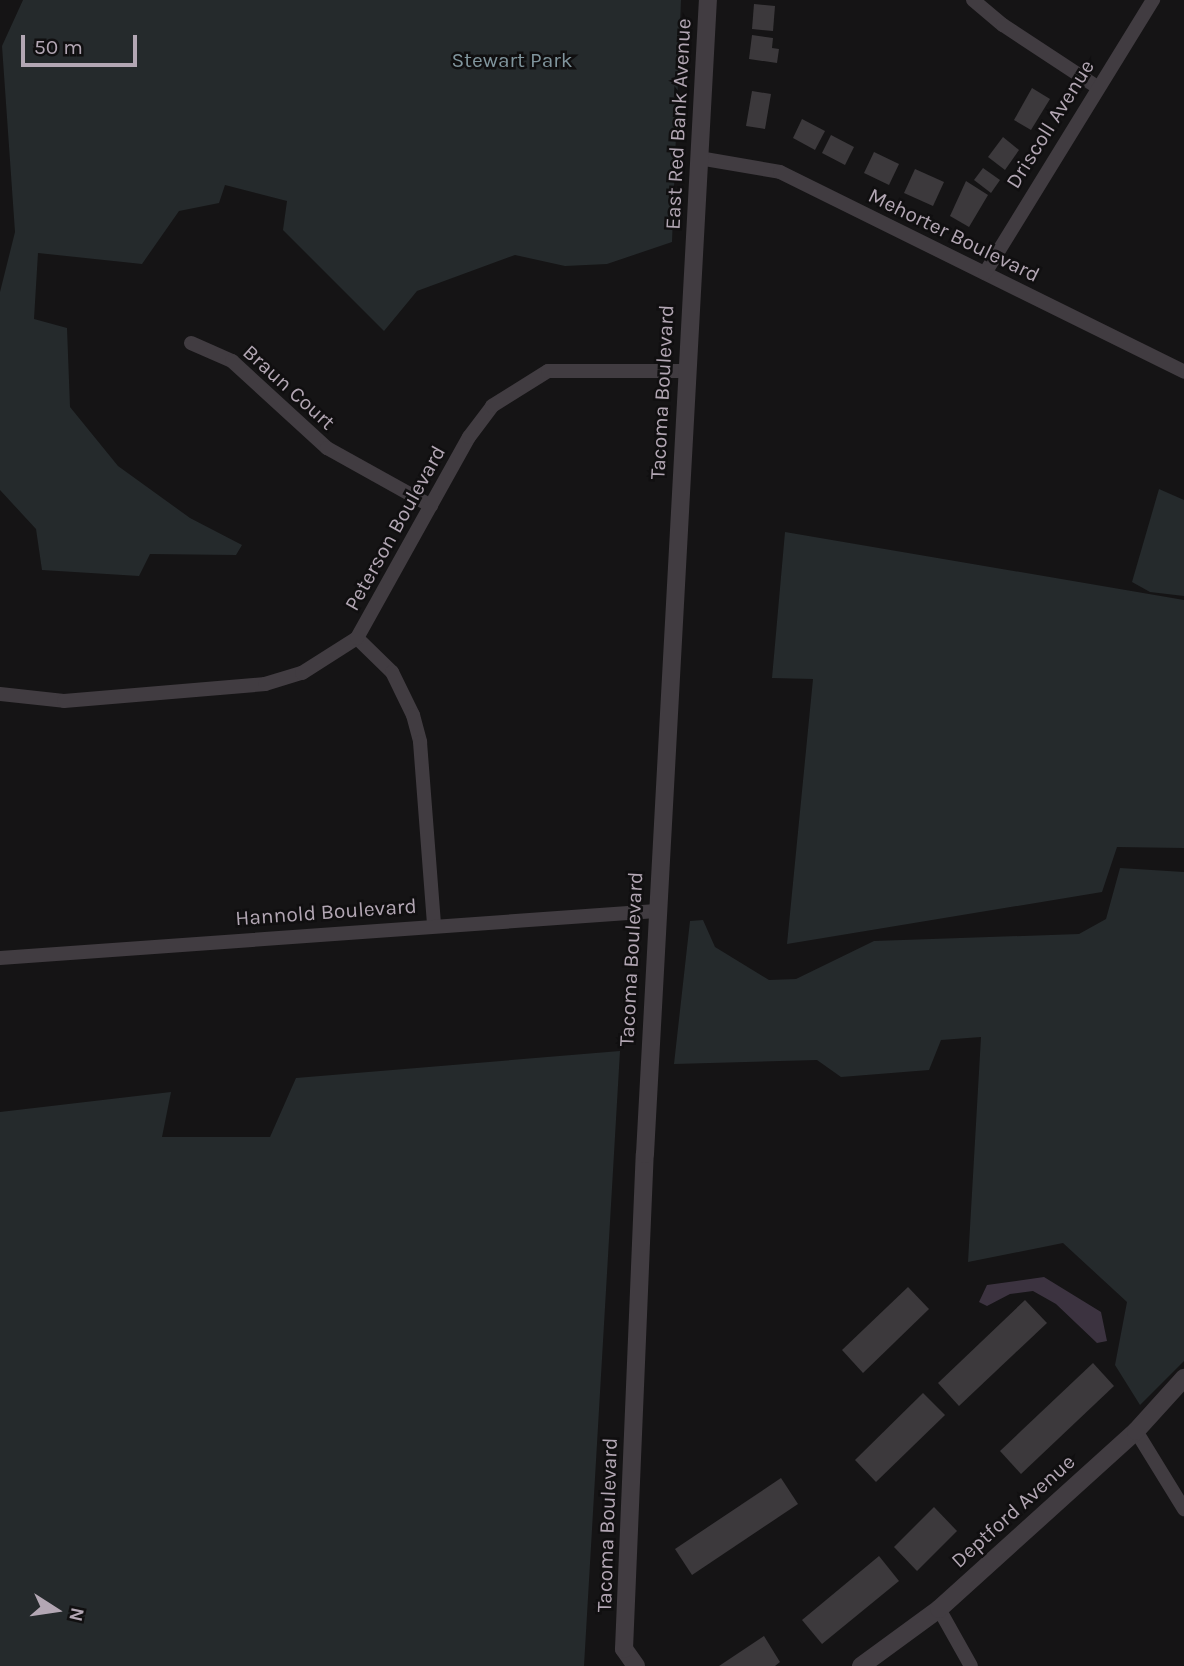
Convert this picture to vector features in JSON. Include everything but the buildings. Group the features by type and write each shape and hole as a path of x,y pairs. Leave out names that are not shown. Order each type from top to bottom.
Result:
{"street":[{"name":"East Red Bank Avenue","path":"694,250 708,0"},
{"path":"974,0 1003,25 1097,87"},
{"name":"Driscoll Avenue","path":"985,273 1153,0"},
{"name":"Mehorter Boulevard","path":"699,158 780,172 1180,370"},
{"name":"Tacoma Boulevard","path":"636,1666 624,1658 656,911 694,250"},
{"name":"Braun Court","path":"191,343 232,361 327,448 431,506"},
{"path":"1180,370 1184,354"},
{"name":"Peterson Boulevard","path":"0,694 64,701 265,684 302,673 357,638 469,437 492,406 548,371 687,371"},
{"path":"357,638 392,672 413,715 420,742 434,925"},
{"name":"Hannold Boulevard","path":"0,958 656,911"},
{"name":"Deptford Avenue","path":"861,1666 939,1609 1136,1431 1184,1378"},
{"path":"1136,1431 1184,1509"},
{"path":"939,1609 971,1666"}],"green space":[{"name":"Stewart Park","path":"23,0 681,0 672,242 607,264 565,266 515,255 417,291 384,331 283,230 287,201 225,185 219,203 179,211 142,264 38,253 34,319 67,328 70,407 118,466 190,518 242,545 236,555 150,554 139,576 42,570 36,529 0,490 0,292 15,232 2,46"},
{"path":"1159,489 1184,500 1184,596 1150,592 1132,582"},
{"path":"785,532 1184,600 1184,848 1117,847 1102,892 787,944 813,679 772,678"},
{"path":"1120,868 1184,872 1184,1361 1140,1405 1115,1365 1127,1302 1063,1243 968,1262 981,1037 941,1040 929,1070 841,1077 817,1060 674,1064 690,921 703,920 715,947 769,980 796,979 874,941 1079,934 1106,919"},
{"path":"620,1051 584,1666 0,1666 0,1112 171,1092 162,1137 270,1137 296,1078"}],"shaded area":[{"path":"1044,1277 1101,1312 1107,1341 1097,1343 1056,1304 1033,1291 1010,1294 987,1306 979,1302 987,1285"}]}
